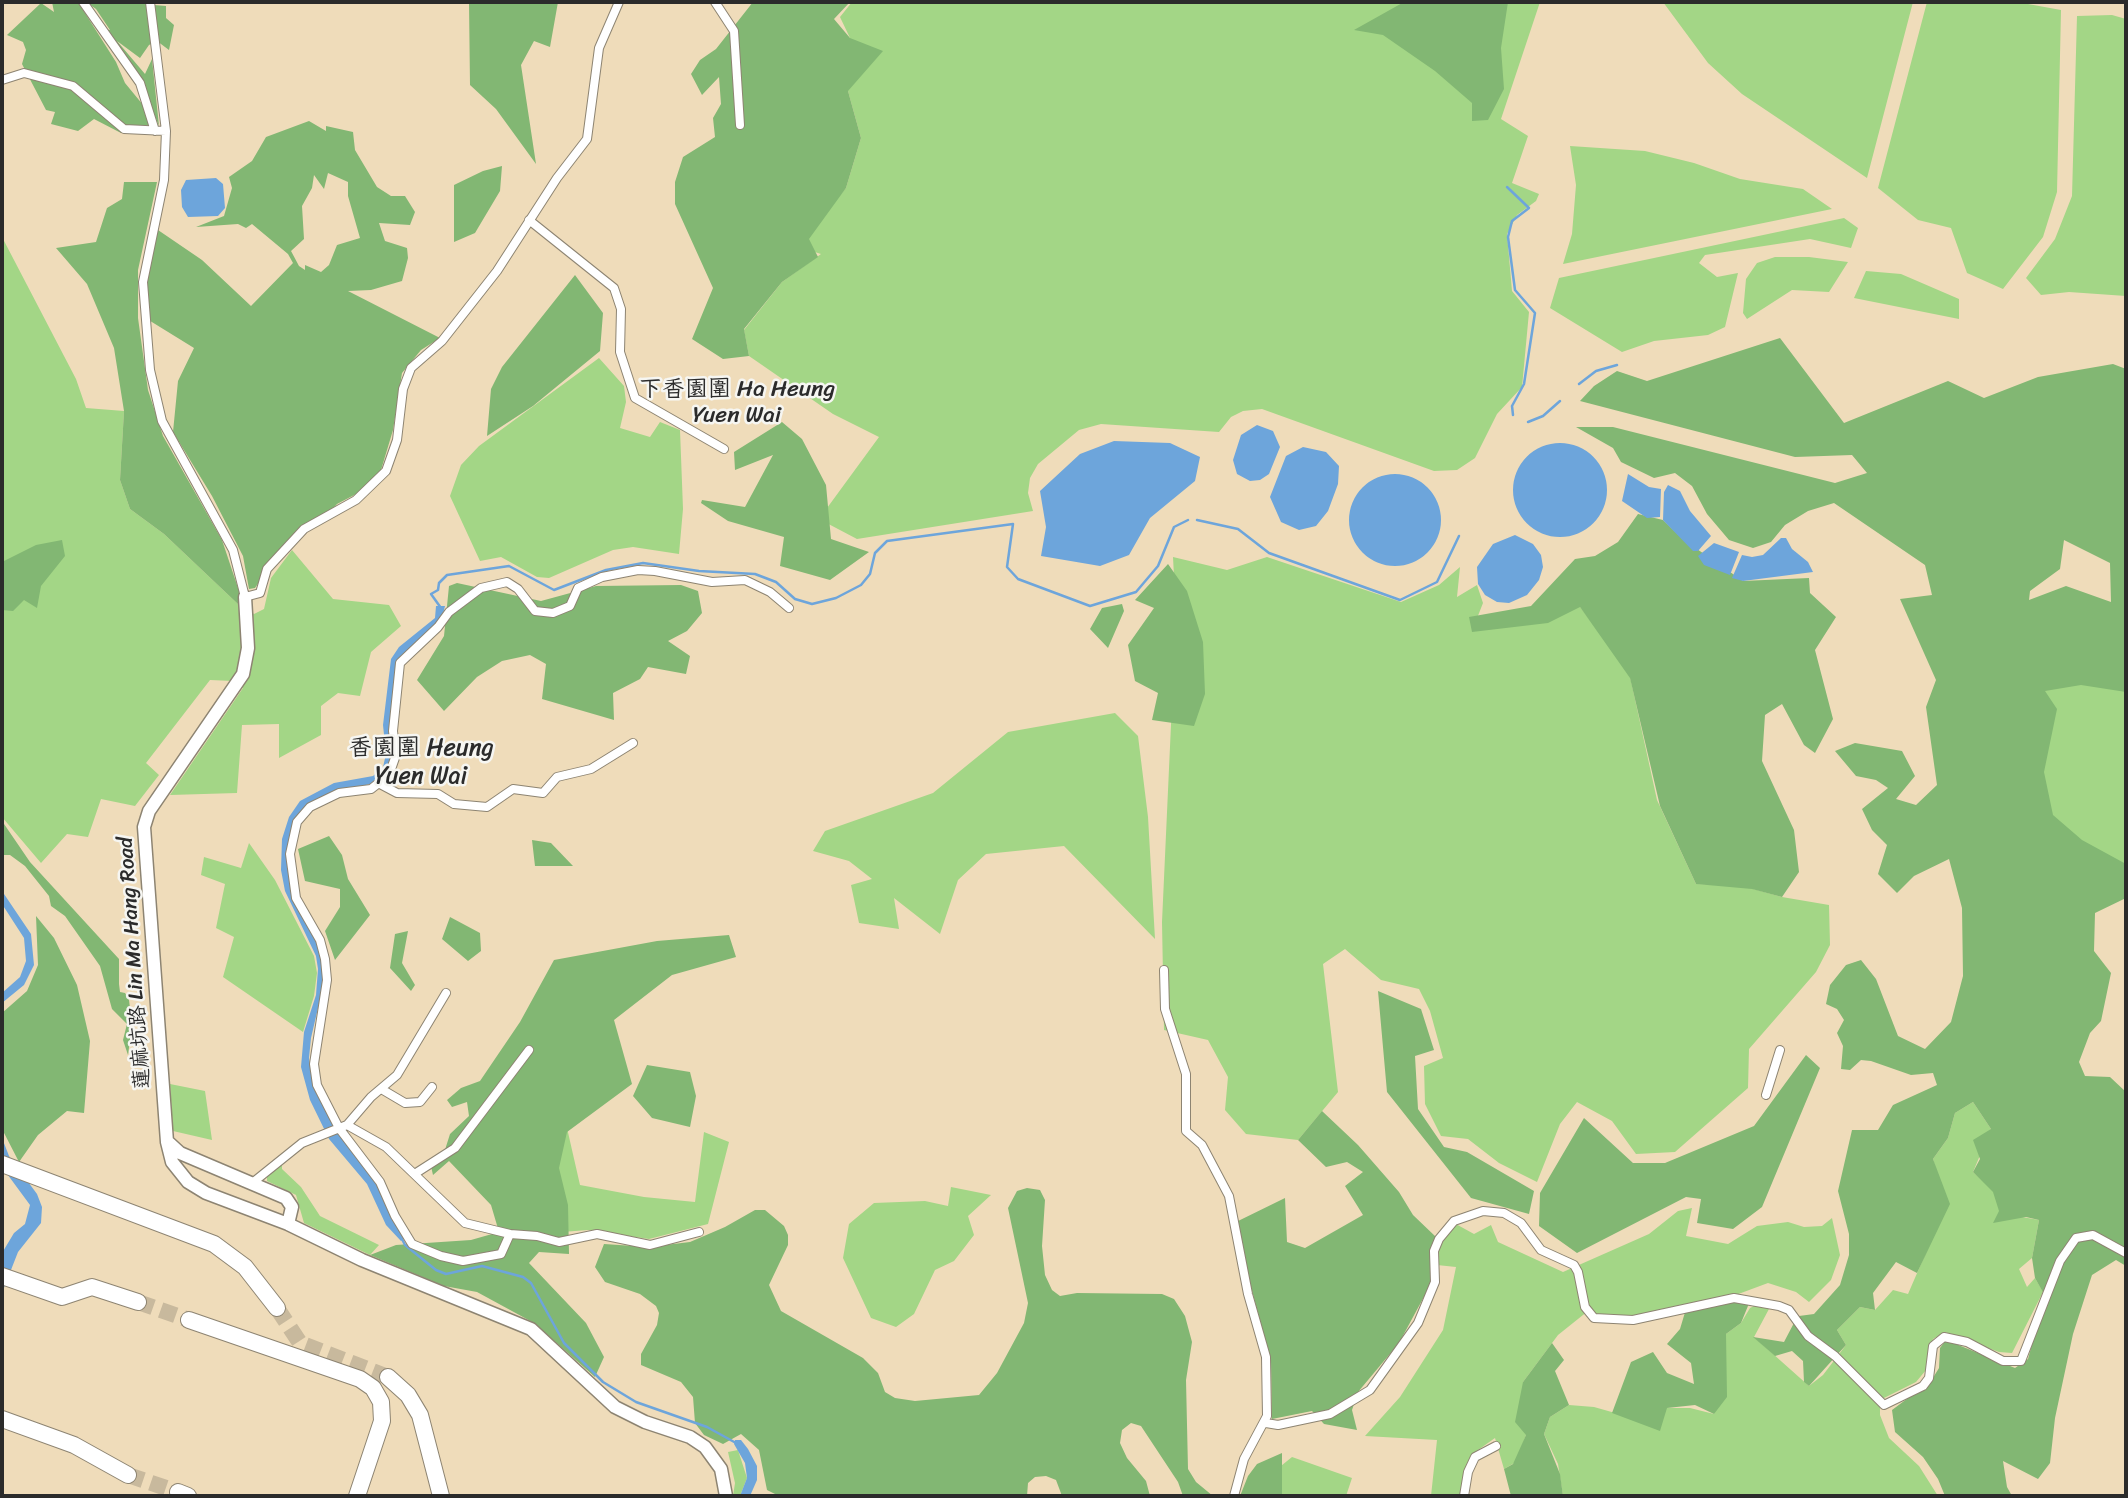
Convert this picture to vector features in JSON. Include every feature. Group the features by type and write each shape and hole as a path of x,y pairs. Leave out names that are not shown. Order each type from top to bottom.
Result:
{"highway":[{"path":"2,1164 214,1244 245,1267 274,1304"},
{"path":"2,1276 60,1296 92,1287 138,1302"},
{"path":"189,1320 356,1378 373,1388 381,1402 382,1421 357,1496"},
{"path":"388,1377 408,1395 420,1415 441,1496"},
{"path":"8,1421 74,1445 128,1475"}],"street":[{"path":"83,2 140,83 154,118 155,131"},
{"name":"蓮麻坑路 Lin Ma Hang Road","path":"150,2 166,131 164,180 144,277 144,313 150,370 162,421 233,550 245,597 248,655 241,680 149,811 144,827 166,1137 172,1162 188,1182 206,1194 288,1224 374,1265 531,1329 615,1407 645,1422 683,1434 705,1447 721,1469 726,1496"},
{"path":"245,597 260,593 267,569 304,529 356,500 386,471 398,435 403,389 408,372 446,336 497,271 529,220 587,139 598,56 618,2"},
{"path":"715,2 734,31 740,125"},
{"path":"2,80 24,73 73,86 124,130 166,131"},
{"path":"529,220 614,288 621,309 620,354 635,398 724,449"},
{"path":"510,1234 500,1254 463,1261 441,1256 412,1244 395,1216 380,1182 324,1104 314,1064 327,981 325,959 320,940 296,898 290,854 297,822 310,807 339,793 371,789 389,775 396,755 393,731 400,663 439,627 449,612 481,587 507,582 518,589 535,611 554,613 570,606 578,588 602,577 638,570 655,571 712,582 746,580 770,592 789,608"},
{"path":"380,784 397,793 438,794 462,806 487,807 513,789 543,793 558,777 592,769 634,743"},
{"path":"1164,970 1165,1009 1186,1074 1186,1131 1202,1145 1229,1196 1248,1294 1266,1357 1266,1423 1244,1459 1234,1496"},
{"path":"251,1184 285,1155 340,1128 371,1097 383,1090 397,1075 446,993"},
{"path":"416,1173 455,1148 529,1050"},
{"path":"1766,1095 1780,1050"},
{"path":"383,1090 405,1103 420,1102 432,1087"},
{"path":"340,1128 386,1147 465,1223 559,1242 597,1234 650,1245 699,1232"},
{"path":"166,1137 173,1150 289,1201 292,1211 288,1224"},
{"path":"188,1182 193,1169 206,1166"},
{"path":"1266,1423 1278,1425 1330,1414 1370,1390 1418,1323 1435,1282 1434,1251 1439,1239 1454,1221 1483,1211 1504,1213 1521,1223 1541,1250 1574,1265 1585,1307 1594,1318 1633,1320 1734,1298 1779,1306 1789,1310 1808,1336 1835,1356 1884,1405 1923,1386 1929,1378 1933,1346 1944,1337 1967,1342 2003,1361 2021,1361 2060,1261 2076,1238 2093,1235 2126,1253"},
{"path":"1464,1496 1468,1472 1475,1457 1496,1446"}],"green space":[{"path":"52,2 78,2 116,62 125,83 148,111 149,125 121,133 94,119 78,131 51,124 55,112 46,110 22,64 26,50 23,42 7,35 41,3 54,12"},
{"path":"86,2 153,2 154,5 166,6 166,18 174,25 169,50 157,41 149,45 140,58 117,41 145,74 152,59 159,126 152,109 112,50 104,29 110,30 96,9"},
{"path":"469,2 558,2 550,47 534,41 521,65 536,164 496,109 470,85"},
{"path":"753,2 850,2 834,19 850,38 883,51 848,91 861,138 846,188 809,239 818,257 782,282 744,329 749,356 723,359 692,339 713,288 675,204 675,182 683,157 715,137 713,118 721,104 719,77 702,95 691,74 700,60 716,49"},
{"path":"852,2 1540,2 1501,119 1528,136 1512,183 1539,194 1536,201 1517,215 1507,234 1512,291 1529,312 1522,387 1497,414 1475,458 1457,470 1434,471 1262,409 1243,411 1231,417 1219,432 1101,424 1079,430 1038,464 1030,478 1028,493 1033,511 857,539 819,519 879,437 833,414 749,356 744,330 782,282 821,254 777,240 805,236 846,188 861,138 848,91 850,38 840,17"},
{"path":"1404,2 1508,2 1501,48 1504,89 1488,120 1472,121 1472,103 1435,71 1383,35 1354,30"},
{"path":"1663,2 1913,2 1867,178 1742,94 1708,63"},
{"path":"1927,2 2017,2 2061,10 2057,192 2043,237 2003,289 1967,273 1951,228 1918,220 1878,188"},
{"path":"2112,15 2126,19 2126,296 2069,292 2041,295 2026,278 2055,239 2072,196 2077,16"},
{"path":"309,121 326,131 326,126 353,132 355,150 377,187 391,196 405,196 415,212 410,225 379,223 385,241 407,248 408,258 402,281 371,290 348,291 440,338 421,350 402,373 393,430 381,470 358,493 337,504 329,513 308,522 282,548 255,588 249,589 243,556 212,496 173,432 178,381 194,348 147,319 148,275 158,230 202,260 251,306 293,263 288,254 252,224 246,228 238,224 196,227 224,216 232,188 229,177 252,161 266,137","holes":["328,173 348,182 348,196 360,238 337,245 329,265 321,272 305,265 305,270 299,266 291,251 304,239 302,206 312,188 314,175 324,189"]},
{"path":"1570,146 1645,151 1694,163 1740,179 1803,189 1832,209 1563,264 1572,234 1576,185"},
{"path":"502,166 500,191 475,233 454,242 454,185 483,171"},
{"path":"124,182 157,182 138,270 138,318 148,390 163,436 222,540 239,591 240,606 164,534 130,509 120,480 124,411 114,348 87,284 56,248 96,242 107,208 122,199"},
{"path":"1844,218 1858,228 1851,248 1810,239 1705,255 1699,263 1717,277 1738,273 1725,327 1708,335 1654,341 1622,352 1550,308 1559,278"},
{"path":"2,237 76,379 86,408 124,411 120,480 130,509 164,534 240,606 254,614 264,609 271,578 292,550 333,599 389,605 401,626 371,652 360,696 338,693 321,706 321,735 279,758 279,724 242,725 237,793 170,795 243,688 233,681 210,680 146,763 159,775 135,806 101,799 88,837 67,834 41,863 2,817"},
{"path":"1775,257 1809,257 1848,262 1829,292 1792,290 1747,319 1743,313 1746,279 1757,263"},
{"path":"1866,271 1901,274 1959,299 1959,319 1854,298"},
{"path":"575,275 603,313 600,351 533,406 487,436 491,389 502,367"},
{"path":"1780,338 1844,423 1948,381 1984,398 2038,377 2113,364 2126,369 2126,692 2081,685 2045,691 2057,709 2044,772 2053,815 2082,840 2126,864 2126,898 2095,913 2094,951 2111,973 2101,1021 2090,1033 2079,1062 2085,1076 2110,1077 2126,1092 2126,1266 2116,1260 2092,1275 2073,1334 2055,1418 2050,1463 2038,1479 2003,1461 2007,1487 2012,1496 1945,1496 1938,1479 1923,1457 1895,1432 1892,1410 1931,1381 1939,1368 1940,1348 1946,1340 2015,1368 2028,1359 2045,1296 2035,1278 2032,1258 2039,1220 2026,1217 1993,1223 1999,1211 1993,1192 1973,1172 1980,1159 1973,1140 1991,1129 1973,1102 1955,1113 1948,1138 1933,1159 1950,1204 1917,1273 1896,1262 1873,1293 1875,1310 1860,1307 1837,1330 1846,1345 1809,1386 1804,1382 1803,1361 1792,1351 1775,1356 1753,1337 1784,1342 1799,1316 1814,1314 1840,1285 1849,1255 1849,1234 1838,1191 1852,1130 1878,1130 1893,1105 1937,1085 1933,1073 1911,1075 1871,1061 1861,1060 1850,1070 1841,1069 1843,1046 1837,1033 1844,1020 1837,1009 1826,1004 1830,985 1846,965 1861,960 1876,979 1898,1036 1925,1049 1951,1022 1963,976 1962,908 1949,859 1914,876 1897,893 1878,874 1887,845 1872,830 1862,809 1888,788 1876,780 1856,776 1835,751 1855,743 1902,751 1915,776 1896,799 1916,805 1937,785 1926,707 1936,680 1900,599 1932,595 1925,565 1834,503 1808,511 1785,525 1771,542 1753,548 1729,540 1707,514 1692,486 1675,473 1654,478 1621,462 1613,448 1576,427 1613,427 1835,483 1867,473 1852,455 1795,457 1580,401 1594,386 1617,371 1647,381","holes":["2064,540 2110,563 2111,602 2066,586 2029,600 2030,591 2060,569"]},
{"path":"599,358 624,386 626,402 620,428 650,437 660,422 680,430 683,509 679,554 633,547 613,550 549,578 537,577 501,557 480,561 450,496 461,465 479,446"},
{"path":"782,422 802,439 826,485 831,539 869,552 830,580 780,566 784,537 728,521 701,503 702,500 745,507 773,455 735,470 734,452"},
{"path":"1638,514 1663,520 1684,540 1743,581 1809,578 1810,593 1836,617 1815,650 1833,719 1815,753 1804,745 1782,704 1765,715 1762,761 1794,830 1799,872 1782,897 1752,889 1696,884 1660,806 1630,678 1580,607 1548,623 1472,632 1469,617 1531,606 1575,559 1595,556 1618,542"},
{"path":"62,540 65,556 41,586 37,608 24,600 13,611 2,610 2,562 36,545"},
{"path":"1173,557 1227,570 1267,557 1401,602 1439,585 1460,567 1457,597 1477,585 1483,603 1472,631 1575,600 1629,672 1657,800 1696,884 1739,885 1782,897 1829,905 1830,945 1816,972 1749,1049 1748,1088 1675,1152 1636,1154 1612,1121 1577,1102 1560,1124 1537,1182 1499,1163 1468,1139 1441,1136 1425,1104 1424,1066 1443,1058 1430,1011 1419,989 1381,980 1345,949 1323,964 1338,1092 1298,1140 1246,1134 1225,1110 1228,1077 1208,1040 1164,1030 1162,922 1176,615"},
{"path":"1168,564 1187,591 1203,642 1205,694 1194,726 1152,720 1158,693 1135,681 1128,645 1154,608 1135,600"},
{"path":"457,583 541,601 596,586 681,585 698,591 702,613 687,631 668,641 690,656 686,674 648,667 640,679 613,693 614,720 542,699 546,664 530,655 502,661 477,677 444,711 417,680 444,636 449,586"},
{"path":"1122,604 1124,611 1108,648 1090,629 1102,608"},
{"path":"2061,656 2126,677 2126,879 2045,818 2031,701"},
{"path":"1115,713 1138,736 1148,817 1155,939 1064,846 986,854 958,880 940,934 894,898 899,929 859,923 851,885 872,879 849,861 813,851 825,831 933,793 1008,732"},
{"path":"2,821 30,862 119,959 120,992 125,993 129,1000 132,1025 128,1055 123,1040 127,1024 112,1009 100,966 65,916 51,906 49,896 25,866 10,855 2,855"},
{"path":"329,836 342,855 348,879 370,915 335,960 325,931 340,907 340,889 305,881 298,849"},
{"path":"532,840 551,843 573,866 535,866"},
{"path":"249,843 275,880 314,956 317,973 314,996 303,1032 223,977 234,937 216,928 225,884 201,875 204,857 241,868"},
{"path":"36,916 54,938 77,985 90,1041 84,1113 67,1111 38,1135 19,1162 2,1129 2,1013 27,991 38,965"},
{"path":"450,917 480,933 481,951 468,961 442,939"},
{"path":"408,931 402,963 415,985 411,991 390,968 395,934"},
{"path":"729,935 736,957 672,975 614,1020 632,1084 567,1132 559,1168 568,1205 569,1254 539,1252 529,1263 586,1323 604,1357 595,1377 534,1323 477,1292 444,1286 370,1255 396,1245 471,1240 499,1232 491,1205 449,1161 433,1175 430,1162 444,1153 450,1134 469,1116 467,1102 452,1107 447,1100 461,1088 480,1081 520,1022 554,960 657,941"},
{"path":"1378,991 1421,1009 1434,1050 1415,1056 1418,1109 1444,1147 1467,1152 1534,1191 1529,1214 1471,1198 1387,1092"},
{"path":"1806,1055 1820,1068 1762,1207 1733,1229 1697,1223 1701,1199 1686,1197 1577,1253 1539,1226 1540,1193 1584,1118 1633,1163 1665,1163 1754,1126"},
{"path":"647,1065 690,1072 696,1096 690,1127 652,1118 633,1096"},
{"path":"170,1084 205,1091 212,1140 173,1131"},
{"path":"1973,1102 1991,1129 1973,1172 2022,1217 2039,1220 2032,1258 2019,1269 2027,1287 2035,1278 2043,1292 2012,1353 1999,1352 1945,1332 1933,1339 1926,1370 1916,1382 1880,1400 1880,1415 1889,1438 1919,1466 1938,1496 1563,1496 1558,1464 1544,1434 1550,1417 1569,1405 1594,1407 1647,1422 1659,1430 1666,1408 1690,1408 1714,1414 1725,1368 1726,1334 1741,1323 1750,1308 1760,1303 1769,1309 1754,1337 1809,1386 1823,1375 1846,1345 1837,1330 1860,1307 1875,1310 1893,1290 1908,1294 1931,1241 1939,1182 1933,1159 1948,1138 1955,1113"},
{"path":"1322,1111 1358,1145 1399,1192 1413,1215 1436,1237 1433,1280 1399,1343 1358,1392 1352,1410 1357,1430 1324,1424 1312,1411 1272,1419 1271,1362 1234,1223 1285,1198 1287,1242 1305,1248 1363,1215 1345,1186 1363,1172 1347,1162 1326,1167 1298,1140"},
{"path":"567,1128 580,1185 644,1197 695,1202 704,1132 729,1142 708,1224 649,1239 588,1230 536,1234"},
{"path":"282,1161 282,1169 301,1187 320,1216 379,1245 370,1255 304,1223 296,1195 267,1181 267,1173"},
{"path":"951,1187 991,1195 968,1216 974,1235 954,1261 935,1270 914,1314 896,1327 871,1318 843,1258 849,1224 874,1203 925,1201 948,1206"},
{"path":"1027,1188 1040,1190 1045,1200 1042,1246 1045,1275 1052,1290 1060,1296 1077,1293 1162,1294 1174,1299 1185,1316 1192,1342 1186,1380 1188,1469 1196,1482 1213,1496 1183,1496 1178,1482 1141,1426 1131,1423 1122,1430 1120,1443 1127,1458 1146,1481 1150,1496 1062,1496 1056,1480 1046,1476 1035,1477 1028,1483 1027,1496 779,1496 767,1490 759,1450 741,1434 723,1444 704,1435 695,1423 693,1397 681,1382 641,1365 641,1354 657,1325 659,1313 656,1306 640,1294 605,1282 595,1267 604,1244 649,1247 690,1242 755,1210 765,1210 784,1226 788,1235 788,1245 769,1285 781,1311 863,1358 878,1373 885,1392 895,1398 915,1401 979,1395 997,1373 1024,1323 1028,1303 1008,1208 1017,1191"},
{"path":"1692,1208 1686,1236 1728,1244 1757,1226 1788,1222 1804,1227 1822,1226 1832,1218 1840,1255 1831,1280 1809,1302 1796,1292 1768,1283 1733,1296 1628,1317 1594,1317 1588,1311 1558,1335 1523,1382 1526,1435 1516,1462 1504,1469 1495,1438 1471,1455 1460,1496 1431,1496 1437,1440 1365,1436 1400,1397 1443,1330 1456,1267 1437,1265 1440,1240 1454,1223 1474,1234 1491,1225 1498,1242 1563,1272 1649,1234 1678,1211"},
{"path":"1723,1301 1750,1301 1741,1323 1726,1334 1727,1397 1714,1414 1695,1405 1667,1408 1660,1431 1612,1413 1631,1362 1653,1352 1667,1373 1694,1384 1691,1363 1667,1344 1680,1329 1686,1309"},
{"path":"1552,1343 1564,1360 1555,1371 1569,1405 1550,1417 1544,1434 1560,1474 1563,1496 1511,1496 1504,1469 1513,1464 1526,1435 1515,1422 1523,1382"},
{"path":"738,1450 747,1478 740,1496 733,1496 735,1483 728,1452"},
{"path":"1282,1453 1282,1496 1240,1496 1248,1476 1257,1464"},
{"path":"1292,1457 1352,1478 1346,1496 1262,1496 1276,1470"}],"water":[{"path":"216,178 223,184 225,208 218,216 188,217 182,207 181,190 186,180"},
{"path":"1257,425 1273,431 1280,447 1269,474 1260,480 1250,481 1237,474 1233,460 1241,435"},
{"path":"1114,441 1170,443 1200,457 1195,481 1150,518 1129,555 1100,566 1041,556 1046,527 1040,491 1080,454"},
{"path":"1560,443 1578,447 1593,457 1603,472 1607,490 1603,508 1593,523 1578,533 1560,537 1542,533 1527,523 1517,508 1513,490 1517,472 1527,457 1542,447"},
{"path":"1303,447 1326,452 1339,466 1338,484 1328,511 1316,526 1299,530 1281,522 1270,497 1286,456"},
{"path":"1395,474 1413,477 1428,487 1438,502 1441,520 1438,538 1428,553 1413,563 1395,566 1377,563 1362,553 1352,538 1349,520 1352,502 1362,487 1377,477"},
{"path":"1628,474 1649,487 1661,489 1660,517 1647,518 1622,501"},
{"path":"1668,485 1680,491 1690,511 1711,536 1698,551 1693,551 1663,520 1664,492"},
{"path":"1515,535 1533,544 1541,555 1543,567 1539,580 1527,595 1509,603 1497,602 1485,595 1478,584 1477,567 1493,544"},
{"path":"1781,538 1786,538 1792,549 1808,562 1813,572 1743,581 1732,578 1742,555 1763,555"},
{"path":"1714,543 1739,552 1730,575 1704,565 1698,556"},
{"path":"436,606 445,606 442,618 399,660 393,752 389,772 374,783 325,795 302,810 296,818 288,859 292,891 304,920 316,938 325,978 311,1038 309,1058 313,1086 343,1139 379,1185 405,1238 401,1241 386,1225 367,1184 329,1139 310,1100 301,1067 304,1032 316,995 318,969 316,956 285,891 281,870 282,839 289,817 300,801 334,783 373,776 383,767 386,754 383,725 391,659 399,647 435,618"},
{"path":"2,891 31,934 34,965 24,985 2,1003 2,993 20,977 26,961 24,938 2,904"},
{"path":"2,1138 9,1156 37,1194 42,1207 41,1223 18,1252 2,1293 2,1253 14,1233 25,1224 30,1205 2,1167"},
{"path":"735,1440 741,1440 757,1466 757,1480 750,1496 740,1496 747,1478 745,1463 734,1444"}],"waterway":[{"path":"1507,187 1529,208 1512,221 1508,237 1515,290 1535,313 1524,384 1512,406 1513,415"},
{"path":"1579,384 1596,371 1617,365"},
{"path":"1528,422 1543,416 1560,401"},
{"path":"441,608 431,594 438,590 439,583 447,575 509,566 554,590 606,570 643,563 699,571 755,574 776,582 795,599 812,604 836,598 861,585 870,574 875,553 887,541 1013,524 1007,567 1018,579 1090,606 1136,592 1158,566 1174,527 1188,520"},
{"path":"1197,520 1238,529 1269,553 1400,600 1437,582 1459,536"},
{"path":"401,1237 405,1245 436,1270 446,1274 482,1266 523,1277 531,1283 564,1343 603,1382 636,1402 707,1427 736,1443"}],"tunnel":[{"path":"138,1302 189,1320"},
{"path":"277,1308 300,1343 388,1377"},
{"path":"128,1475 178,1492"}],"district":[{"name":"下香園圍 Ha Heung Yuen Wai","path":"737,403"},
{"name":"香園圍 Heung Yuen Wai","path":"421,763"}]}
